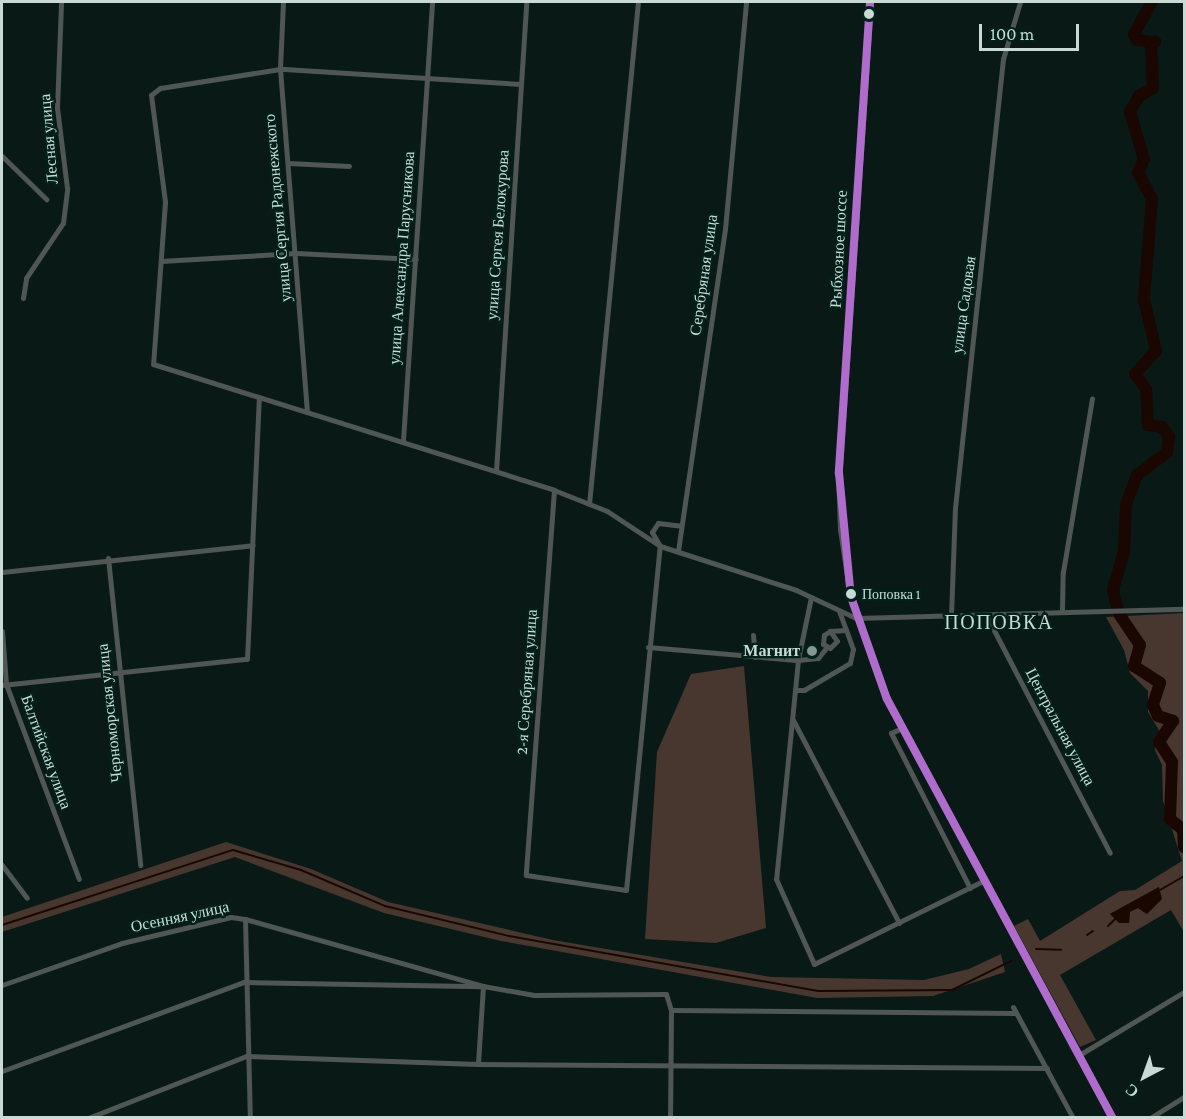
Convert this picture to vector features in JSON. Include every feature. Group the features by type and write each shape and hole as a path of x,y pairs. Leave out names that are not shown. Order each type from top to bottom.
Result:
{"street":[{"name":"Лесная улица","path":"23,298 26,278 63,223 67,188 57,108 61,2"},
{"name":"улица Сергия Радонежского","path":"283,2 280,69 307,411"},
{"path":"427,77 432,2"},
{"name":"улица Сергея Белокурова","path":"496,471 526,2"},
{"path":"589,504 638,2"},
{"name":"Серебряная улица","path":"678,551 725,229 746,2"},
{"name":"Рыбхозное шоссе","path":"870,2 839,496 856,618 871,664 902,728 1113,1118"},
{"name":"улица Садовая","path":"951,616 955,507 1003,59 1020,2"},
{"path":"521,84 280,69 160,88 152,95 165,202 153,364 403,440 554,490 589,504 660,546 811,597 856,618 1185,609"},
{"name":"улица Александра Парусникова","path":"403,440 427,77"},
{"path":"2,156 46,199"},
{"path":"288,163 349,166"},
{"path":"161,261 296,253 416,259"},
{"path":"4,684 247,659 259,397"},
{"path":"1062,611 1063,572 1092,398"},
{"name":"2-я Серебряная улица","path":"554,490 526,875 626,890 648,647"},
{"path":"681,526 658,523 652,532 660,546 648,647 798,660 818,658 827,647 837,641 830,631"},
{"path":"2,572 108,558 253,545"},
{"name":"Черноморская улица","path":"108,558 140,865"},
{"path":"811,597 798,660 776,879 814,964 985,880"},
{"path":"795,690 804,690 850,663 853,649 839,611"},
{"name":"Центральная улица","path":"986,615 1110,853"},
{"path":"827,647 823,638 830,631 846,630"},
{"name":"Балтийская улица","path":"2,632 4,684 79,879"},
{"path":"753,635 755,657"},
{"path":"792,718 899,923"},
{"path":"902,728 891,733 970,888"},
{"path":"2,867 27,898"},
{"name":"Осенняя улица","path":"2,985 122,943 231,917 245,919 244,982 250,1118"},
{"path":"245,919 483,986 534,995 666,994 671,1011 670,1118"},
{"path":"2,1071 244,982 483,986"},
{"path":"478,1064 483,986"},
{"path":"1079,1055 1185,992"},
{"path":"671,1011 1014,1010 1073,1118"},
{"path":"88,1118 246,1056 478,1064 670,1062 1047,1068"},
{"path":"1150,1118 1185,1097"}],"shaded area":[{"path":"1184,613 1184,932 1171,910 1060,975 1096,1040 1080,1047 1014,926 1028,919 1040,941 1120,891 1135,890 1182,861 1163,801 1162,765 1155,750 1159,730 1148,712 1148,691 1130,673 1124,650 1106,617","holes":["1159,887 1147,914 1138,908 1130,912 1129,923 1110,914"]},
{"path":"744,666 766,928 716,943 645,939 657,752 691,674"},
{"path":"226,842 311,869 388,902 553,940 771,977 924,980 969,969 1001,954 1005,972 933,996 817,998 501,941 384,913 235,857 2,932 2,917"},
{"path":"1159,887 1162,899 1147,914 1138,908 1130,911 1129,923 1119,923 1110,914"}],"waterway":[{"path":"1117,607 1113,590 1124,552 1126,505 1137,475 1167,452 1169,437 1162,427 1148,425 1146,389 1135,374 1156,351 1144,299 1152,199 1138,173 1144,159 1130,112 1139,96 1153,88 1151,46 1155,42 1137,40 1134,34 1152,2"},
{"path":"1119,614 1140,645 1134,666 1160,683 1153,705 1158,716 1173,721 1159,742 1172,762 1170,819 1183,830 1184,847"},
{"path":"2,925 233,850 301,870 385,906 509,936 818,991 952,990 1011,961"},
{"path":"1160,890 1184,876"},
{"path":"1108,926 1115,919"},
{"path":"1087,935 1093,931"},
{"path":"1036,949 1061,950"}],"transit line":[{"path":"870,2 839,473 851,597 887,699 1113,1118"}],"place":[{"name":"Поповка 1","path":"851,594"},
{"name":"Магнит","path":"812,651"}],"district":[{"name":"ПОПОВКА","path":"999,622"}]}
